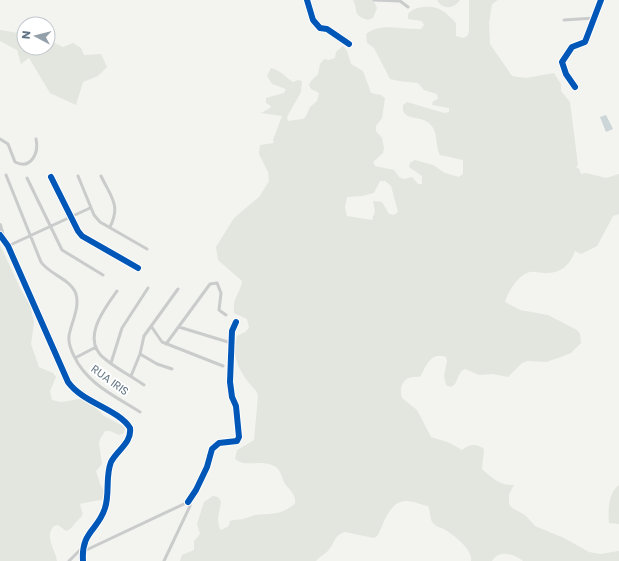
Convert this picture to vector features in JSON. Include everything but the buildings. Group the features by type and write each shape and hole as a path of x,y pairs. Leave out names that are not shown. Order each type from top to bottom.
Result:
{"street":[{"path":"307,0 313,20 320,28 327,29 349,44"},
{"path":"374,0 400,2 408,7"},
{"path":"575,87 566,74 562,62 572,47 585,42 601,0"},
{"path":"564,20 594,18"},
{"path":"0,139 8,144 15,162 23,164 30,163 34,157 37,145 36,139"},
{"name":"RUA IRIS","path":"6,175 30,236 45,268 70,285 76,295 76,311 68,341 75,358 83,372 98,386 140,412"},
{"path":"78,176 90,208 97,219 147,249"},
{"path":"101,176 115,207 115,217 110,227"},
{"path":"51,177 70,217 82,236 138,268"},
{"path":"27,178 62,250 103,275"},
{"path":"8,246 90,208"},
{"path":"0,225 4,240"},
{"path":"0,235 8,246 68,382 80,394 121,419 130,428 128,440 112,462 108,472 106,507 82,550 83,561"},
{"path":"166,344 207,287 212,283 217,283 220,287 219,310 226,315"},
{"path":"111,363 122,328 148,288"},
{"path":"131,376 140,354 144,336 178,289"},
{"path":"117,291 98,320 94,336 96,348 104,359 144,385"},
{"path":"69,561 82,550 188,502 207,467 212,449 219,443 237,441 239,437 236,406 232,397 230,382 232,337 236,322"},
{"path":"151,326 158,339 166,344 223,366"},
{"path":"179,327 228,342"},
{"path":"75,358 96,348"},
{"path":"140,354 157,364 172,369"},
{"path":"164,561 190,506 188,502"}],"shaded area":[{"path":"353,0 373,0 377,8 373,18 368,20 358,15"},
{"path":"437,0 460,0 452,7 445,7"},
{"path":"469,0 498,0 492,4 489,23 490,44 512,76 526,78 554,73 561,84 561,91 570,102 578,165 576,167 579,169 581,174 586,173 606,178 619,174 619,214 613,216 597,246 581,254 575,251 571,260 562,269 553,273 532,272 523,275 513,285 505,302 520,310 548,315 577,330 580,334 581,343 571,353 546,362 527,361 522,363 508,377 493,374 479,375 465,369 461,371 455,384 451,387 446,385 444,376 447,361 446,357 436,356 429,361 420,377 411,377 404,381 401,388 402,398 417,410 431,437 450,443 462,450 473,445 484,449 482,469 492,478 504,484 514,485 509,494 509,504 512,508 525,515 535,526 564,538 589,552 600,554 619,551 619,561 523,561 515,556 503,554 495,557 492,561 471,561 469,552 459,540 433,523 428,506 407,501 396,504 392,508 388,513 378,535 374,538 345,532 341,533 328,551 316,561 180,561 182,555 194,550 194,541 200,534 197,524 204,502 213,496 218,497 221,501 218,524 221,530 229,526 230,521 255,515 280,512 295,504 294,496 277,468 266,463 245,463 235,459 237,450 254,440 258,396 239,367 235,355 235,343 237,336 249,328 247,319 234,313 235,302 242,281 218,260 216,247 234,218 259,197 269,181 268,172 259,154 260,145 274,143 273,140 282,116 261,113 271,106 266,103 266,98 284,93 286,89 272,84 267,76 271,68 281,72 293,82 298,80 302,81 301,92 287,117 288,121 303,119 310,107 317,101 319,93 311,89 309,85 318,74 320,64 324,59 329,60 335,58 336,52 343,46 347,51 351,64 363,71 371,93 381,95 385,98 382,118 376,126 376,131 382,138 384,148 383,153 373,162 375,166 394,170 399,177 404,179 412,177 418,184 422,184 422,176 409,167 410,163 415,160 433,165 445,173 459,177 463,174 463,160 440,155 433,128 426,121 410,117 404,113 403,105 407,102 444,113 449,112 449,108 432,105 433,101 438,99 437,94 424,90 418,83 390,79 374,48 367,43 366,34 372,30 385,27 421,29 424,25 422,21 408,19 408,14 415,9 423,7 434,7 442,10 456,23 456,36 464,38 468,35","holes":["380,181 385,181 391,186 398,212 394,215 389,214 382,202 373,201 375,211 372,220 347,216 345,207 347,197 362,196 374,193"]},
{"path":"0,30 16,33 16,49 0,41"},
{"path":"73,43 81,48 84,55 101,54 107,67 98,76 83,82 76,105 50,93 29,58 21,64 19,56 56,56 56,44 63,47"},
{"path":"606,115 613,129 606,132 600,117"},
{"path":"0,245 22,292 30,305 34,323 31,344 39,367 53,373 56,377 50,391 52,400 61,402 80,399 89,401 104,416 125,427 124,433 119,435 110,431 105,431 100,439 99,444 102,464 96,471 100,484 105,492 102,500 80,504 82,515 71,528 66,531 58,525 54,526 51,530 50,538 57,561 0,561"},
{"path":"619,485 619,524 609,523 611,497 615,488"}],"cycle path":[{"path":"307,0 313,20 320,28 327,29 349,44"},
{"path":"575,87 566,74 562,62 572,47 585,42 601,0"},
{"path":"51,177 78,231 82,236 138,268"},
{"path":"0,235 8,246 68,382 82,395 125,421 130,428 129,438 111,462 108,473 105,508 102,516 87,537 83,551 83,561"},
{"path":"188,502 196,490 207,467 212,449 219,443 237,441 239,437 236,406 232,397 230,382 232,331 236,322"}]}
